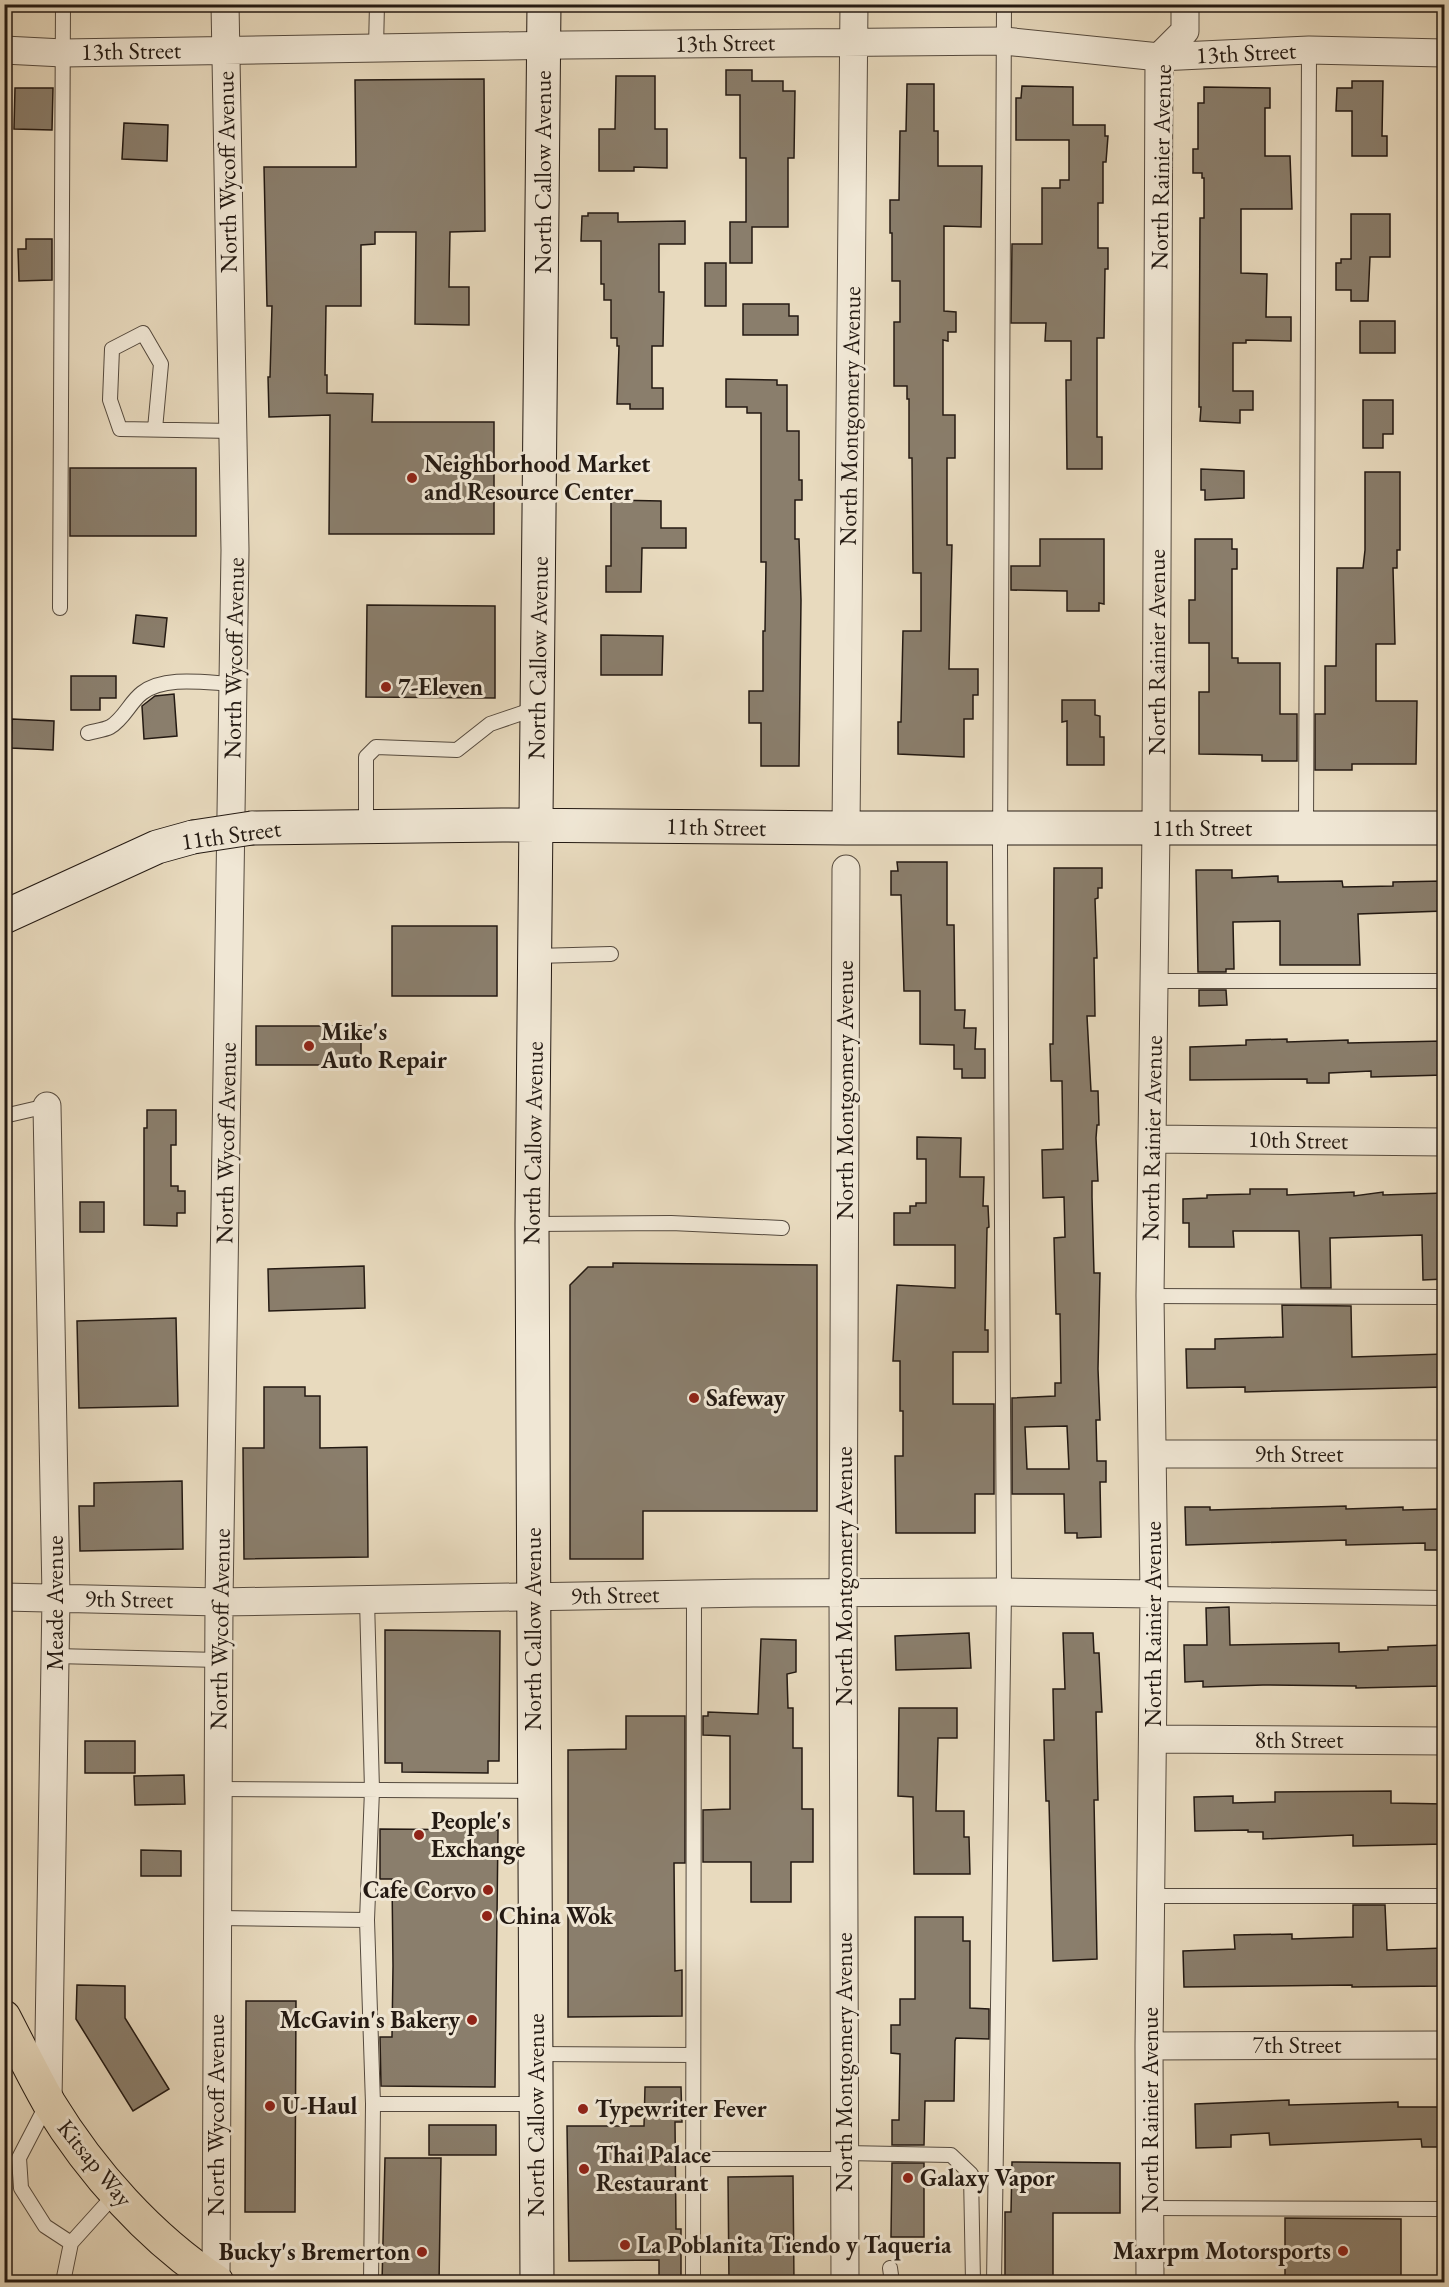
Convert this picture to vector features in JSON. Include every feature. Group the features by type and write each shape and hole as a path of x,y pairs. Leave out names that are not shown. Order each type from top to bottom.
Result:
{"main road":[{"name":"Kitsap Way","path":"4,2017 48,2101 78,2146 117,2192 162,2239 216,2282"}],"street":[{"name":"North Wycoff Avenue","path":"216,2282 219,1602 235,550 225,4"},
{"name":"North Callow Avenue","path":"537,2283 532,1224 544,4"},
{"name":"North Montgomery Avenue","path":"846,828 854,4"},
{"name":"North Rainier Avenue","path":"1150,2283 1149,2046 1154,1594 1150,1296 1156,828 1159,57 1185,31 1185,4"},
{"name":"13th Street","path":"4,50 63,53 854,41 1004,41 1159,57 1309,50 1444,53"},
{"name":"11th Street","path":"4,917 157,847 228,830 252,828 536,825 846,828 1444,828"},
{"name":"North Montgomery Avenue","path":"845,2283 843,1592 846,869"},
{"name":"Meade Avenue","path":"47,1106 56,1598 48,2101"},
{"name":"10th Street","path":"1152,1139 1444,1142"},
{"name":"9th Street","path":"1153,1454 1444,1454"},
{"name":"9th Street","path":"4,1597 219,1602 843,1592 1154,1594"},
{"name":"8th Street","path":"1153,1739 1444,1741"},
{"name":"7th Street","path":"1149,2046 1444,2045"}],"lane":[{"path":"60,608 63,4"},
{"path":"376,48 377,4"},
{"path":"994,2283 1004,1592 1000,828 1004,4"},
{"path":"1306,828 1309,50"},
{"path":"155,429 161,364 143,333 112,349 110,400 120,429 233,431"},
{"path":"88,733 109,728 120,719 142,693 158,686 175,683 234,684"},
{"path":"366,825 366,757 376,747 458,750 490,724 537,708"},
{"path":"535,956 611,954"},
{"path":"1153,981 1444,981"},
{"path":"4,1116 47,1106"},
{"path":"532,1224 671,1223 782,1228"},
{"path":"1150,1296 1444,1297"},
{"path":"693,2283 694,1594"},
{"path":"1154,1594 1444,1598"},
{"path":"367,1600 372,1790 367,1920 374,2104 371,2283"},
{"path":"55,1656 219,1660"},
{"path":"218,1789 534,1791"},
{"path":"1150,1896 1444,1896"},
{"path":"218,1918 367,1920"},
{"path":"535,2054 693,2055"},
{"path":"48,2101 19,2158 21,2188 45,2226 71,2243"},
{"path":"374,2104 535,2104"},
{"path":"693,2159 951,2155 971,2174 973,2283"},
{"path":"63,2283 71,2243 117,2192"},
{"path":"1150,2208 1444,2209"},
{"path":"890,2268 892,2283"}],"building":[{"path":"726,70 752,70 752,81 783,81 783,91 795,91 794,158 788,158 788,227 752,227 752,263 730,263 730,222 746,222 746,158 740,158 740,95 726,95"},
{"path":"616,76 655,76 655,129 667,129 667,168 634,167 634,171 599,171 599,129 615,129"},
{"path":"484,79 485,231 450,232 449,287 469,287 469,325 415,324 416,232 375,232 375,244 361,245 361,306 326,306 325,375 327,375 327,393 373,394 372,422 494,422 494,534 329,534 330,415 269,417 268,377 270,377 272,306 267,306 264,167 356,167 355,80"},
{"path":"1352,81 1383,81 1382,136 1387,136 1387,156 1352,156 1352,111 1336,111 1337,88 1352,88"},
{"path":"907,84 934,84 934,131 938,131 938,166 982,166 981,227 944,226 944,311 956,312 956,332 948,332 948,341 943,340 943,415 955,415 955,458 947,458 947,545 952,545 949,669 978,669 978,695 973,695 973,719 964,719 964,757 898,754 903,631 921,631 921,573 913,573 909,399 907,399 907,386 894,386 894,322 900,322 900,281 892,281 892,233 890,233 890,200 899,200 900,131 906,131"},
{"path":"1022,86 1073,87 1073,125 1105,125 1105,136 1108,136 1106,162 1103,162 1103,203 1098,203 1098,248 1108,248 1108,269 1105,269 1104,338 1097,338 1097,437 1102,437 1102,469 1067,469 1066,380 1071,380 1071,341 1045,341 1046,323 1011,323 1012,244 1042,244 1042,188 1060,188 1060,180 1069,180 1069,140 1016,140 1016,98 1021,98"},
{"path":"1204,87 1270,88 1270,108 1265,108 1265,156 1290,156 1292,209 1241,209 1241,273 1267,274 1266,317 1291,317 1291,341 1246,340 1246,343 1233,343 1233,391 1253,391 1253,410 1240,410 1240,423 1200,421 1200,218 1204,218 1204,178 1202,178 1202,173 1193,173 1193,149 1198,149 1198,103 1204,103"},
{"path":"15,88 53,88 52,130 14,129"},
{"path":"124,123 168,125 167,161 122,159"},
{"path":"588,213 618,213 618,222 685,221 685,244 659,244 659,292 664,292 663,346 652,346 652,388 663,388 663,409 630,409 630,404 617,404 619,346 617,346 617,338 611,338 611,300 604,300 604,284 601,284 601,241 581,241 582,216 588,216"},
{"path":"1351,214 1390,214 1390,257 1370,257 1368,301 1351,301 1351,290 1336,290 1336,263 1341,263 1341,259 1351,259"},
{"path":"26,239 52,239 52,280 19,281 18,249 26,249"},
{"path":"705,263 726,263 726,306 705,306"},
{"path":"743,304 789,304 789,316 798,316 798,335 743,335"},
{"path":"1360,321 1395,321 1395,353 1360,353"},
{"path":"726,379 777,380 777,385 787,385 787,431 799,431 799,480 802,480 802,500 795,500 795,539 799,539 801,600 799,766 761,766 761,723 749,723 749,691 763,691 766,562 761,562 761,413 747,413 747,407 726,407"},
{"path":"1363,400 1393,400 1393,434 1383,434 1383,448 1363,448"},
{"path":"70,468 196,468 196,536 70,536"},
{"path":"1201,469 1244,471 1244,498 1205,500 1205,490 1201,490"},
{"path":"1365,472 1400,472 1400,550 1397,550 1397,568 1393,568 1395,644 1376,644 1376,701 1417,701 1416,764 1352,764 1352,770 1315,770 1315,714 1325,714 1325,666 1336,666 1337,568 1363,568"},
{"path":"611,500 661,501 661,528 686,528 686,548 642,548 641,592 606,592 606,566 611,566"},
{"path":"1040,539 1104,539 1104,604 1099,603 1099,611 1067,611 1067,591 1011,590 1011,566 1040,566"},
{"path":"1195,539 1232,539 1232,549 1237,549 1237,569 1232,569 1232,658 1238,658 1238,663 1280,663 1280,714 1297,714 1297,761 1262,761 1262,755 1199,754 1199,692 1209,692 1209,643 1189,643 1189,600 1195,600"},
{"path":"367,605 495,606 495,698 366,697"},
{"path":"136,615 167,618 164,647 133,643"},
{"path":"601,635 663,636 662,675 601,675"},
{"path":"71,676 116,676 116,698 100,698 100,710 71,710"},
{"path":"174,694 177,736 144,739 142,706 155,696"},
{"path":"1062,700 1095,700 1095,715 1100,716 1100,737 1104,737 1104,765 1067,765 1067,721 1062,722"},
{"path":"12,719 54,721 53,750 11,748"},
{"path":"897,862 947,862 947,925 954,925 955,1010 965,1010 964,1028 976,1028 975,1049 985,1049 985,1078 962,1078 962,1069 954,1069 954,1045 920,1044 920,991 904,991 901,895 891,895 891,871 898,871"},
{"path":"1054,868 1102,868 1102,888 1098,888 1098,898 1095,899 1097,958 1094,958 1095,1016 1087,1016 1091,1091 1098,1091 1099,1125 1097,1125 1096,1138 1098,1181 1092,1181 1092,1197 1094,1273 1100,1273 1098,1369 1100,1420 1096,1420 1097,1461 1106,1461 1106,1482 1100,1482 1101,1537 1077,1538 1077,1533 1065,1533 1064,1494 1012,1494 1012,1398 1055,1396 1055,1383 1061,1383 1060,1314 1056,1314 1054,1238 1065,1237 1064,1197 1043,1198 1042,1150 1063,1149 1062,1081 1051,1081 1050,1044 1053,1044","holes":["1067,1426 1069,1469 1027,1469 1025,1427"]},
{"path":"1196,870 1232,870 1232,878 1278,876 1278,882 1342,881 1343,887 1393,886 1393,882 1444,881 1444,911 1358,914 1360,965 1280,965 1280,921 1233,922 1234,969 1226,969 1226,972 1198,972"},
{"path":"392,926 497,926 497,996 392,996"},
{"path":"1199,990 1226,990 1227,1005 1199,1006"},
{"name":"Mike's Auto Repair","path":"256,1026 361,1026 361,1065 256,1065"},
{"path":"1287,1039 1287,1042 1348,1040 1348,1043 1444,1041 1444,1075 1371,1077 1371,1071 1329,1073 1329,1083 1307,1083 1307,1079 1190,1080 1190,1047 1246,1045 1246,1040"},
{"path":"147,1110 176,1110 176,1145 171,1145 171,1186 178,1186 178,1191 185,1191 185,1213 177,1213 177,1226 144,1225 144,1128 147,1128"},
{"path":"917,1137 961,1138 960,1177 984,1177 983,1206 988,1206 989,1227 987,1228 985,1330 988,1330 988,1352 953,1352 953,1404 994,1404 994,1494 975,1494 975,1533 896,1533 895,1456 903,1456 900,1361 893,1361 897,1285 955,1288 955,1245 894,1245 894,1213 910,1213 910,1206 916,1206 916,1203 926,1203 926,1159 917,1159"},
{"path":"1250,1189 1287,1189 1287,1195 1354,1192 1354,1196 1383,1192 1383,1195 1444,1193 1444,1279 1423,1280 1422,1235 1330,1238 1331,1288 1301,1288 1299,1231 1233,1231 1234,1247 1189,1247 1189,1223 1183,1223 1183,1199 1207,1198 1207,1195 1250,1194"},
{"path":"80,1202 104,1202 104,1232 80,1232"},
{"name":"Safeway","path":"613,1263 817,1265 817,1511 643,1511 643,1559 570,1559 570,1285 588,1267 613,1267"},
{"path":"364,1266 365,1308 269,1311 268,1269"},
{"path":"1282,1305 1351,1306 1352,1357 1444,1354 1444,1387 1245,1392 1245,1387 1187,1388 1186,1349 1215,1349 1215,1339 1283,1337"},
{"path":"176,1318 178,1406 79,1408 77,1321"},
{"path":"264,1387 305,1387 305,1396 320,1396 320,1448 367,1447 368,1557 244,1559 243,1448 264,1448"},
{"path":"182,1481 183,1549 80,1551 79,1506 94,1506 94,1483"},
{"path":"1346,1506 1346,1509 1403,1507 1403,1510 1439,1509 1440,1527 1444,1527 1444,1550 1425,1550 1425,1543 1346,1545 1346,1540 1186,1545 1185,1507 1210,1507 1210,1510"},
{"path":"1229,1607 1230,1645 1339,1643 1339,1652 1444,1645 1443,1686 1203,1687 1203,1681 1185,1682 1184,1645 1207,1645 1206,1608"},
{"path":"385,1630 500,1631 499,1761 488,1761 488,1773 402,1772 402,1763 385,1763"},
{"path":"969,1633 971,1668 896,1670 895,1636"},
{"path":"1063,1633 1093,1633 1094,1653 1099,1653 1102,1712 1096,1712 1098,1800 1094,1800 1097,1959 1053,1961 1049,1801 1046,1801 1044,1740 1054,1740 1053,1689 1065,1689"},
{"path":"761,1639 796,1640 796,1672 787,1674 788,1708 793,1708 793,1748 802,1748 802,1809 813,1809 813,1862 791,1862 791,1902 751,1902 751,1862 703,1862 703,1810 730,1809 730,1736 703,1735 703,1716 708,1716 708,1712 758,1714"},
{"path":"899,1708 957,1708 957,1738 938,1738 936,1811 964,1811 964,1837 969,1837 970,1874 914,1874 913,1797 898,1796"},
{"path":"626,1716 685,1716 685,1863 674,1863 675,1971 682,1970 682,2016 568,2017 568,1750 626,1749"},
{"path":"85,1741 135,1741 135,1773 85,1773"},
{"path":"184,1775 185,1804 135,1805 134,1776"},
{"path":"1391,1791 1391,1803 1444,1804 1444,1844 1353,1846 1353,1835 1263,1839 1263,1832 1248,1832 1248,1830 1195,1831 1194,1797 1233,1796 1233,1803 1275,1802 1275,1792"},
{"path":"380,1829 498,1830 495,2087 381,2086 380,2037 392,2037 393,1966 392,1879 380,1879"},
{"path":"141,1850 181,1851 181,1876 141,1876"},
{"path":"1353,1905 1385,1905 1387,1950 1444,1948 1444,1986 1184,1987 1183,1951 1235,1949 1234,1935 1292,1934 1292,1939 1353,1937"},
{"path":"915,1917 963,1917 963,1941 970,1941 970,2008 989,2009 989,2039 956,2038 954,2101 925,2101 924,2145 892,2145 892,2120 899,2120 900,2054 891,2053 891,2025 900,2025 900,1999 915,1999"},
{"path":"77,1985 125,1986 125,2018 169,2089 133,2111 76,2019"},
{"name":"U-Haul","path":"246,2001 296,2001 295,2212 245,2212"},
{"path":"645,2087 681,2087 682,2122 675,2122 676,2229 681,2229 681,2283 659,2283 659,2260 569,2261 567,2126 644,2126"},
{"path":"1289,2100 1289,2105 1398,2102 1398,2107 1444,2107 1444,2147 1422,2147 1421,2139 1270,2145 1269,2133 1231,2135 1231,2147 1196,2148 1195,2104"},
{"path":"429,2125 496,2125 496,2155 429,2155"},
{"path":"385,2158 441,2158 439,2283 382,2283"},
{"path":"1012,2162 1120,2163 1120,2213 1053,2213 1053,2283 1005,2283 1005,2212 1011,2212"},
{"name":"Galaxy Vapor","path":"892,2163 924,2163 924,2237 891,2237"},
{"path":"793,2176 794,2283 729,2283 728,2177"},
{"name":"Maxrpm Motorsports","path":"1285,2218 1401,2219 1401,2283 1285,2283"}],"place":[{"name":"Neighborhood Market and Resource Center","path":"412,478"},
{"name":"7-Eleven","path":"386,687"},
{"name":"Mike's Auto Repair","path":"309,1046"},
{"name":"Safeway","path":"694,1398"},
{"name":"People's Exchange","path":"419,1835"},
{"name":"Cafe Corvo","path":"488,1890"},
{"name":"China Wok","path":"487,1916"},
{"name":"McGavin's Bakery","path":"472,2020"},
{"name":"U-Haul","path":"270,2106"},
{"name":"Typewriter Fever","path":"583,2109"},
{"name":"Thai Palace Restaurant","path":"584,2169"},
{"name":"Galaxy Vapor","path":"908,2178"},
{"name":"La Poblanita Tiendo y Taqueria","path":"625,2245"},
{"name":"Maxrpm Motorsports","path":"1343,2251"},
{"name":"Bucky's Bremerton","path":"422,2252"}]}
